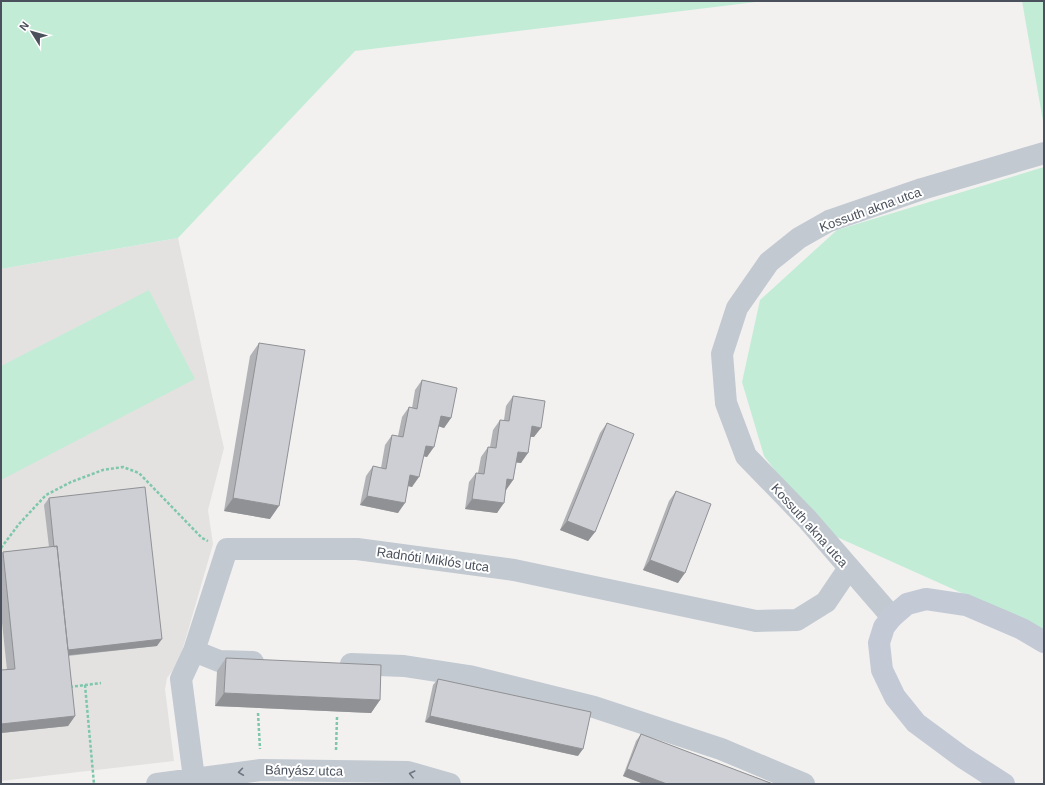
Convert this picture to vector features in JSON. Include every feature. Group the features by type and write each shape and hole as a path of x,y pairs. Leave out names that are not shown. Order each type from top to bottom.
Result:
{"main road":[{"path":"1004,784 962,757 916,724 895,697 882,670 879,643 884,628 892,616 908,604 926,599 966,605 1022,629 1044,642"}],"street":[{"name":"Kossuth akna utca","path":"892,616 807,519 746,456 726,402 722,354 737,308 769,262 799,238 829,221 922,189 1044,153"},
{"name":"Radnóti Miklós utca","path":"227,549 357,549 514,570 756,621 797,620 826,602 849,568"},
{"path":"194,778 181,679 194,651 227,549"},
{"path":"194,651 219,661 272,662"},
{"path":"332,663 404,666 469,676 586,706 721,748 804,784"},
{"name":"Bányász utca","path":"157,784 261,770 408,772 450,784"}],"path":[{"path":"1,548 19,524 46,495 71,482 103,470 123,467 139,473 202,538 227,549"},
{"path":"68,688 101,683"},
{"path":"84,685 94,784"},
{"path":"258,713 261,770"},
{"path":"336,771 337,717"}],"shaded area":[{"path":"178,238 224,448 208,510 213,544 179,662 167,678 165,689 174,761 1,781 1,269"}],"green space":[{"path":"1,1 765,1 355,51 178,238 1,269"},
{"path":"1022,1 1044,1 1044,127"},
{"path":"1044,167 1044,630 819,529 764,456 742,382 760,300 837,230"},
{"path":"149,290 195,379 1,480 1,366"}],"building":[{"path":"259,343 305,350 279,506 233,498"},
{"path":"422,380 457,388 451,418 441,416 434,447 426,446 419,477 410,475 405,503 367,496 373,466 386,469 392,435 403,437 409,407 417,409"},
{"path":"513,396 545,401 541,428 532,426 528,453 518,452 513,480 507,479 504,503 472,499 476,473 484,474 488,447 496,448 500,420 509,421"},
{"path":"607,423 634,434 595,532 567,521"},
{"path":"145,487 162,639 68,650 57,546 54,547 49,498"},
{"path":"676,491 711,504 685,573 650,560"},
{"path":"57,546 75,716 1,724 1,670 15,669 3,552"},
{"path":"226,658 381,665 380,700 224,693"},
{"path":"438,679 591,712 583,749 430,716"},
{"path":"641,734 773,784 667,784 627,769"}]}
